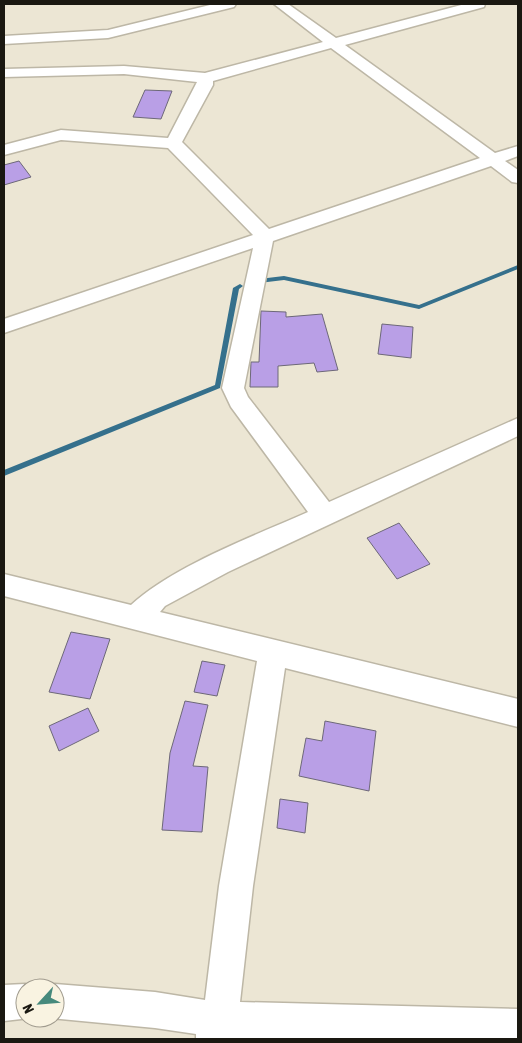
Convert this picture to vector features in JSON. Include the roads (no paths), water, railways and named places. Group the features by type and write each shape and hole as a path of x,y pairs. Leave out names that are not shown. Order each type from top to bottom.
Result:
{"street":[{"path":"4,40 108,34 230,4"},
{"path":"280,4 518,178"},
{"path":"4,73 124,70 206,78 478,4"},
{"path":"172,143 205,85 206,78"},
{"path":"4,150 61,135 172,143 265,236"},
{"path":"4,326 518,151"},
{"path":"265,236 233,388 239,401 324,515"},
{"path":"136,617 164,593 219,564 518,426"},
{"path":"4,585 518,713"},
{"path":"217,1030 236,886 273,651"},
{"path":"65,1003 155,1010 217,1030 518,1027"}],"waterway":[{"path":"259,281 284,278 419,307 518,267"},
{"path":"4,473 218,386 236,288 240,286"}]}
